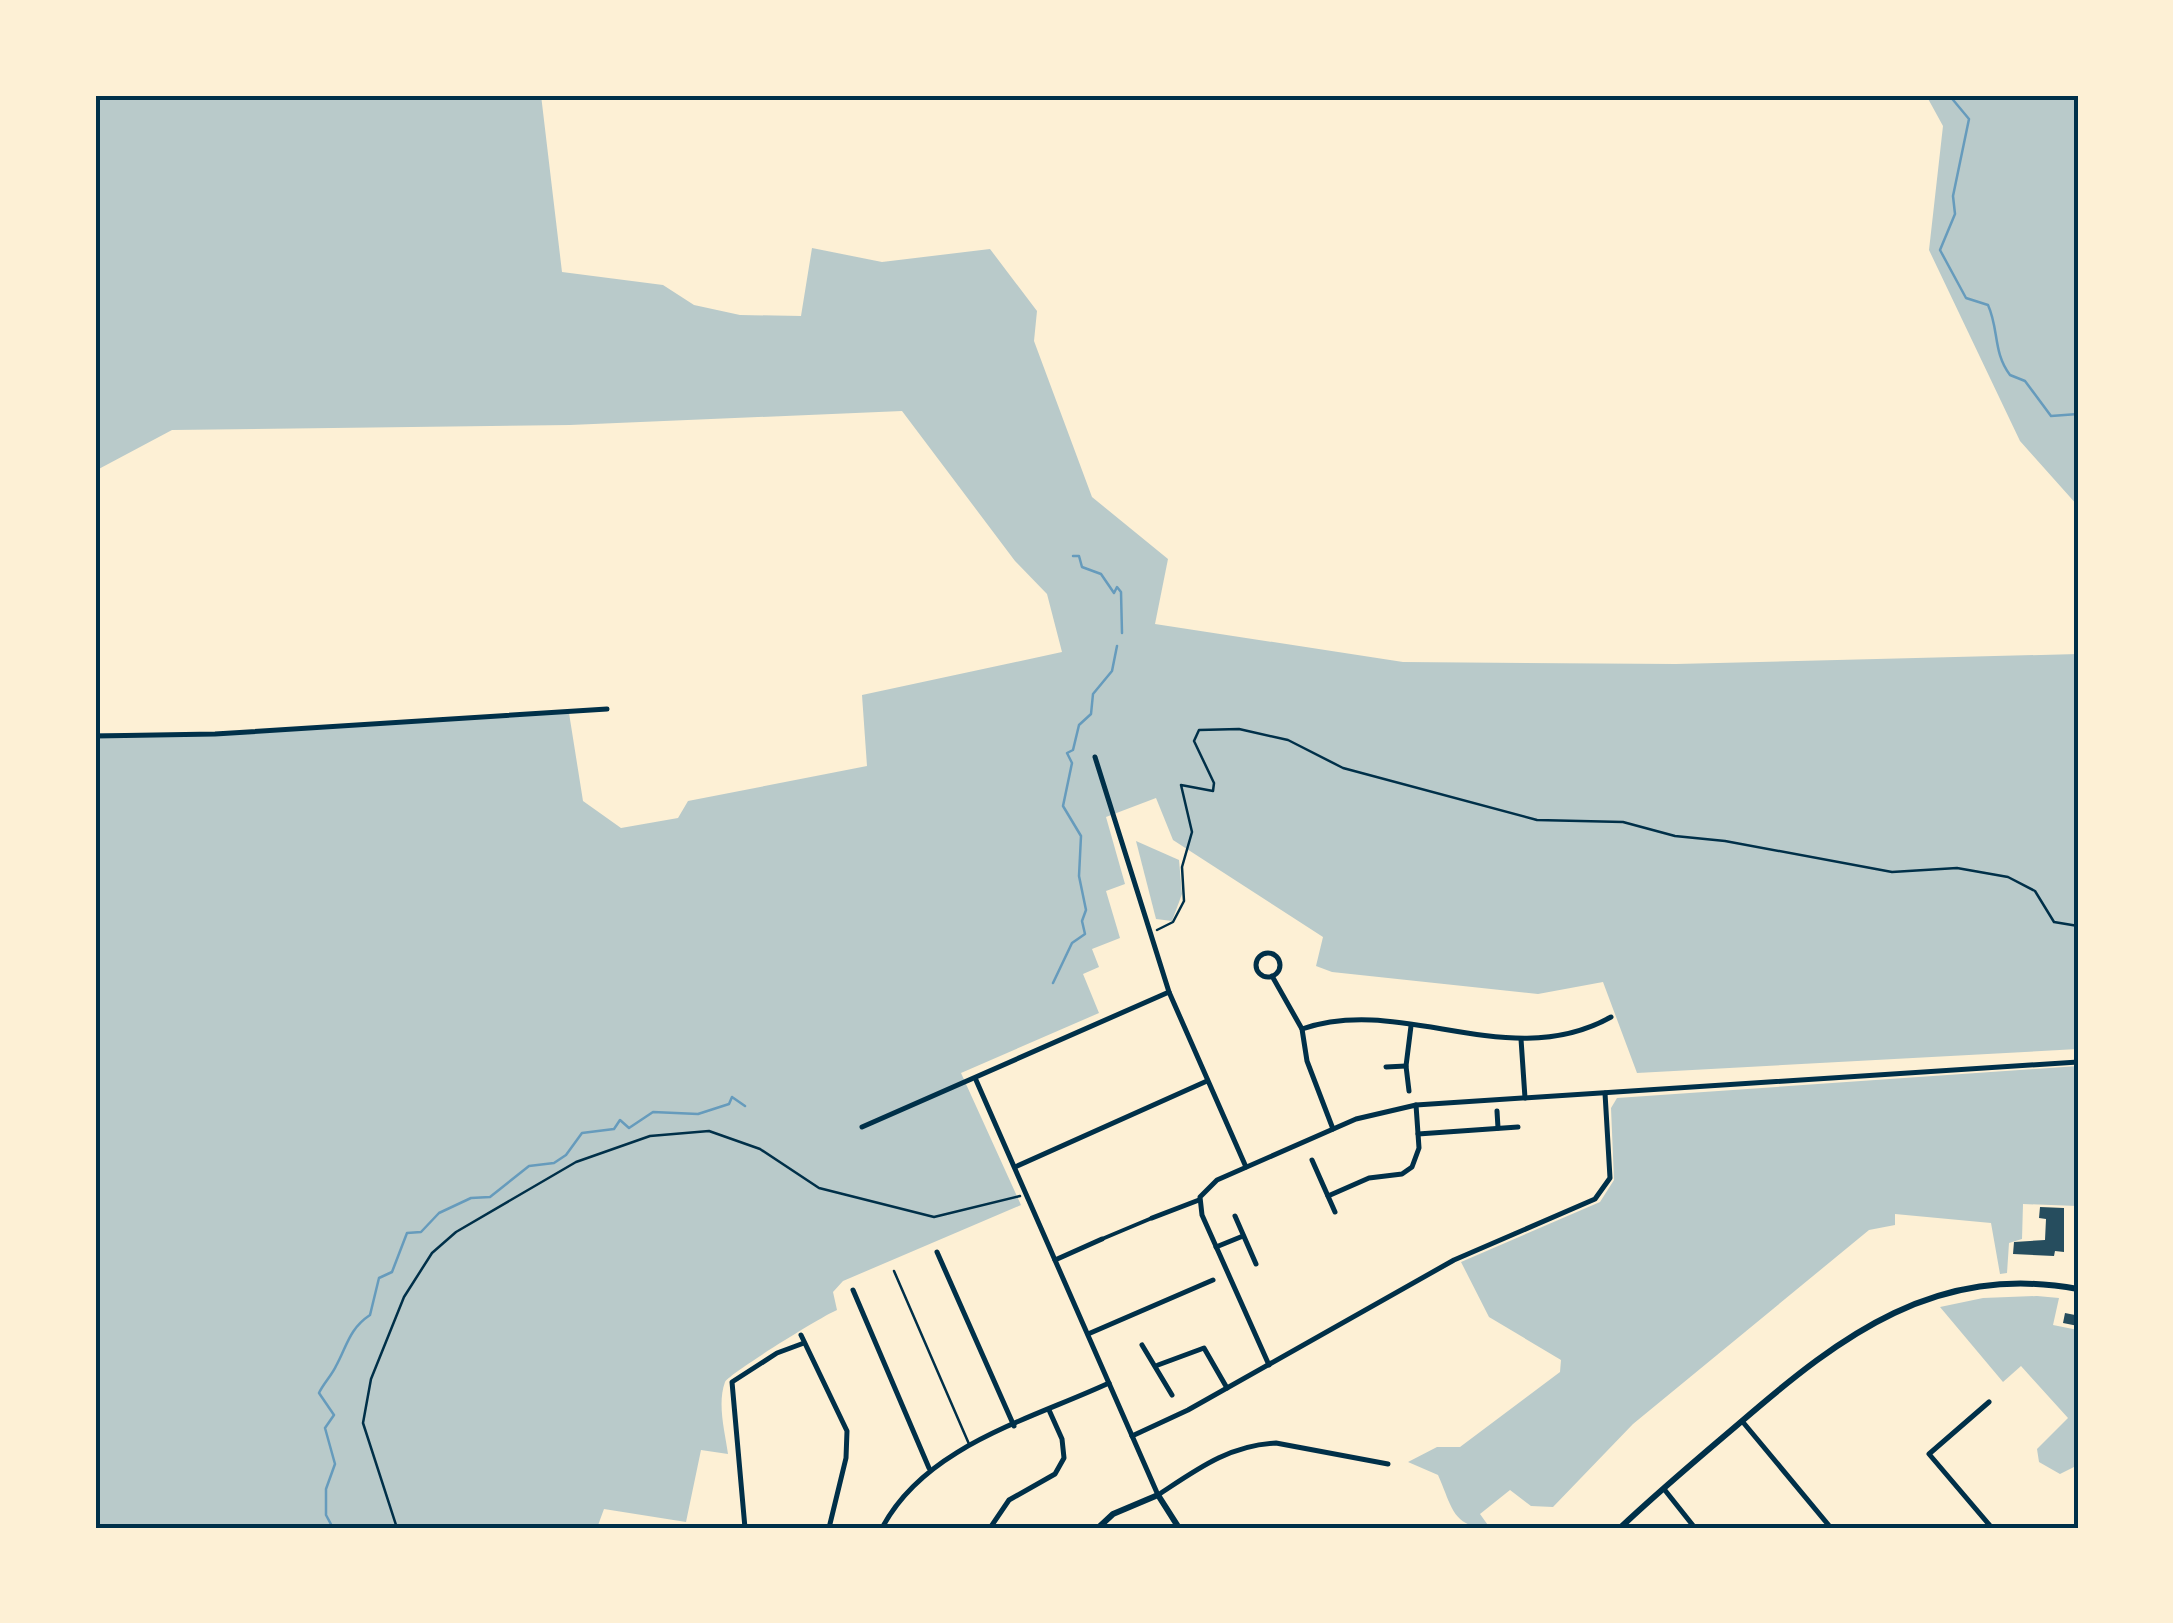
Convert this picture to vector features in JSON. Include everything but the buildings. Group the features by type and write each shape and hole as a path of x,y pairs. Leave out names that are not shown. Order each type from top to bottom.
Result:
{"street":[{"path":"95,736 214,734 606,709"},
{"path":"1096,757 1169,992 1246,1168"},
{"path":"1272,976 1280,968 1278,960 1273,954 1262,955 1256,968 1272,976 1302,1029 1307,1061 1333,1129"},
{"path":"862,1128 1169,992"},
{"path":"1302,1029 1356,1018 1521,1039 1567,1034 1610,1017"},
{"path":"1408,1091 1406,1066 1411,1026"},
{"path":"1521,1039 1525,1098"},
{"path":"1055,1260 1199,1199 1209,1185 1373,1113 1416,1105 2078,1062"},
{"path":"1386,1067 1406,1066"},
{"path":"976,1080 1158,1495 1179,1528"},
{"path":"1015,1168 1207,1081"},
{"path":"1132,1436 1269,1366 1454,1260 1594,1199 1610,1178 1605,1092"},
{"path":"1328,1196 1369,1178 1402,1174 1416,1161 1416,1105"},
{"path":"1497,1111 1498,1128"},
{"path":"1418,1134 1518,1127"},
{"path":"1312,1160 1335,1212"},
{"path":"1199,1199 1269,1366"},
{"path":"1235,1216 1256,1264"},
{"path":"1216,1247 1243,1236"},
{"path":"937,1252 1014,1426"},
{"path":"1088,1334 1213,1280"},
{"path":"1620,1528 1823,1353 1866,1324 1912,1303 1998,1285 2078,1289"},
{"path":"852,1290 929,1468"},
{"path":"801,1335 847,1431 846,1458 829,1528"},
{"path":"745,1528 732,1382 777,1353 804,1343"},
{"path":"1142,1345 1172,1394"},
{"path":"1158,1366 1201,1347 1227,1388"},
{"path":"882,1528 905,1492 929,1468 1109,1383"},
{"path":"1989,1402 1929,1454 1992,1528"},
{"path":"990,1528 1009,1500 1055,1474 1064,1458 1062,1439 1049,1410"},
{"path":"1742,1421 1831,1528"},
{"path":"1098,1528 1113,1514 1158,1495 1210,1460 1259,1444 1276,1443 1388,1464"},
{"path":"1664,1489 1695,1528"}],"lane":[{"path":"894,1271 970,1447"}],"path":[{"path":"1150,933 1172,922 1184,901 1182,867 1192,832 1181,785 1213,792 1194,741 1194,735 1207,728 1239,729 1288,740 1344,768 1537,820 1613,821 1675,836 1725,841 1892,872 1957,868 2008,877 2035,890 2054,922 2078,926"},
{"path":"397,1528 363,1423 371,1380 404,1297 441,1244 576,1162 650,1136 710,1131 760,1149 818,1188 934,1217 1026,1194"}],"shaded area":[{"path":"95,95 541,95 562,272 663,285 694,305 740,315 801,316 812,248 882,262 990,249 1037,311 1034,341 1092,497 1168,559 1155,624 1403,662 1676,664 2078,654 2078,1049 1637,1073 1603,982 1538,994 1332,972 1316,966 1323,937 1173,840 1156,798 1106,817 1125,884 1106,891 1120,938 1092,949 1099,967 1083,974 1099,1013 961,1073 1021,1205 843,1281 833,1292 837,1310 730,1377 722,1399 728,1454 701,1450 686,1522 604,1509 597,1528 95,1528 95,733 215,734 569,713 583,801 621,828 678,818 688,801 867,766 862,695 1062,652 1047,594 1015,561 902,411 570,425 172,430 95,471"},
{"path":"1926,95 2078,95 2078,506 2020,441 1929,250 1943,126"},
{"path":"1136,841 1179,860 1182,894 1172,921 1156,919"},
{"path":"2078,1066 2077,1206 2023,1204 2022,1239 2009,1243 2007,1273 2000,1274 1991,1223 1895,1214 1895,1225 1869,1230 1633,1424 1553,1507 1531,1506 1510,1490 1480,1514 1490,1528 1477,1527 1455,1513 1438,1475 1408,1462 1437,1447 1460,1447 1560,1372 1561,1360 1489,1317 1461,1262 1600,1202 1614,1180 1611,1108 1617,1098"},
{"path":"1983,1298 2059,1298 2053,1325 2078,1330 2078,1465 2060,1474 2039,1462 2037,1449 2068,1418 2021,1366 2003,1382 1940,1307"}],"waterway":[{"path":"1949,95 1969,119 1953,196 1955,214 1940,250 1966,298 1988,305 2001,358 2010,375 2025,381 2051,416 2078,414"},
{"path":"1073,556 1079,556 1082,567 1101,574 1114,593 1117,587 1121,592 1122,633"},
{"path":"1053,983 1072,943 1085,934 1082,921 1086,910 1079,876 1081,836 1063,806 1072,763 1067,753 1073,750 1079,725 1091,714 1093,694 1112,671 1117,646"},
{"path":"333,1528 326,1515 326,1489 335,1464 325,1428 334,1415 319,1393 353,1332 370,1315 379,1278 392,1272 407,1233 421,1232 439,1213 471,1198 490,1197 529,1166 554,1163 566,1155 582,1133 614,1129 620,1120 629,1128 653,1112 698,1114 729,1104 732,1097 745,1106"}]}
